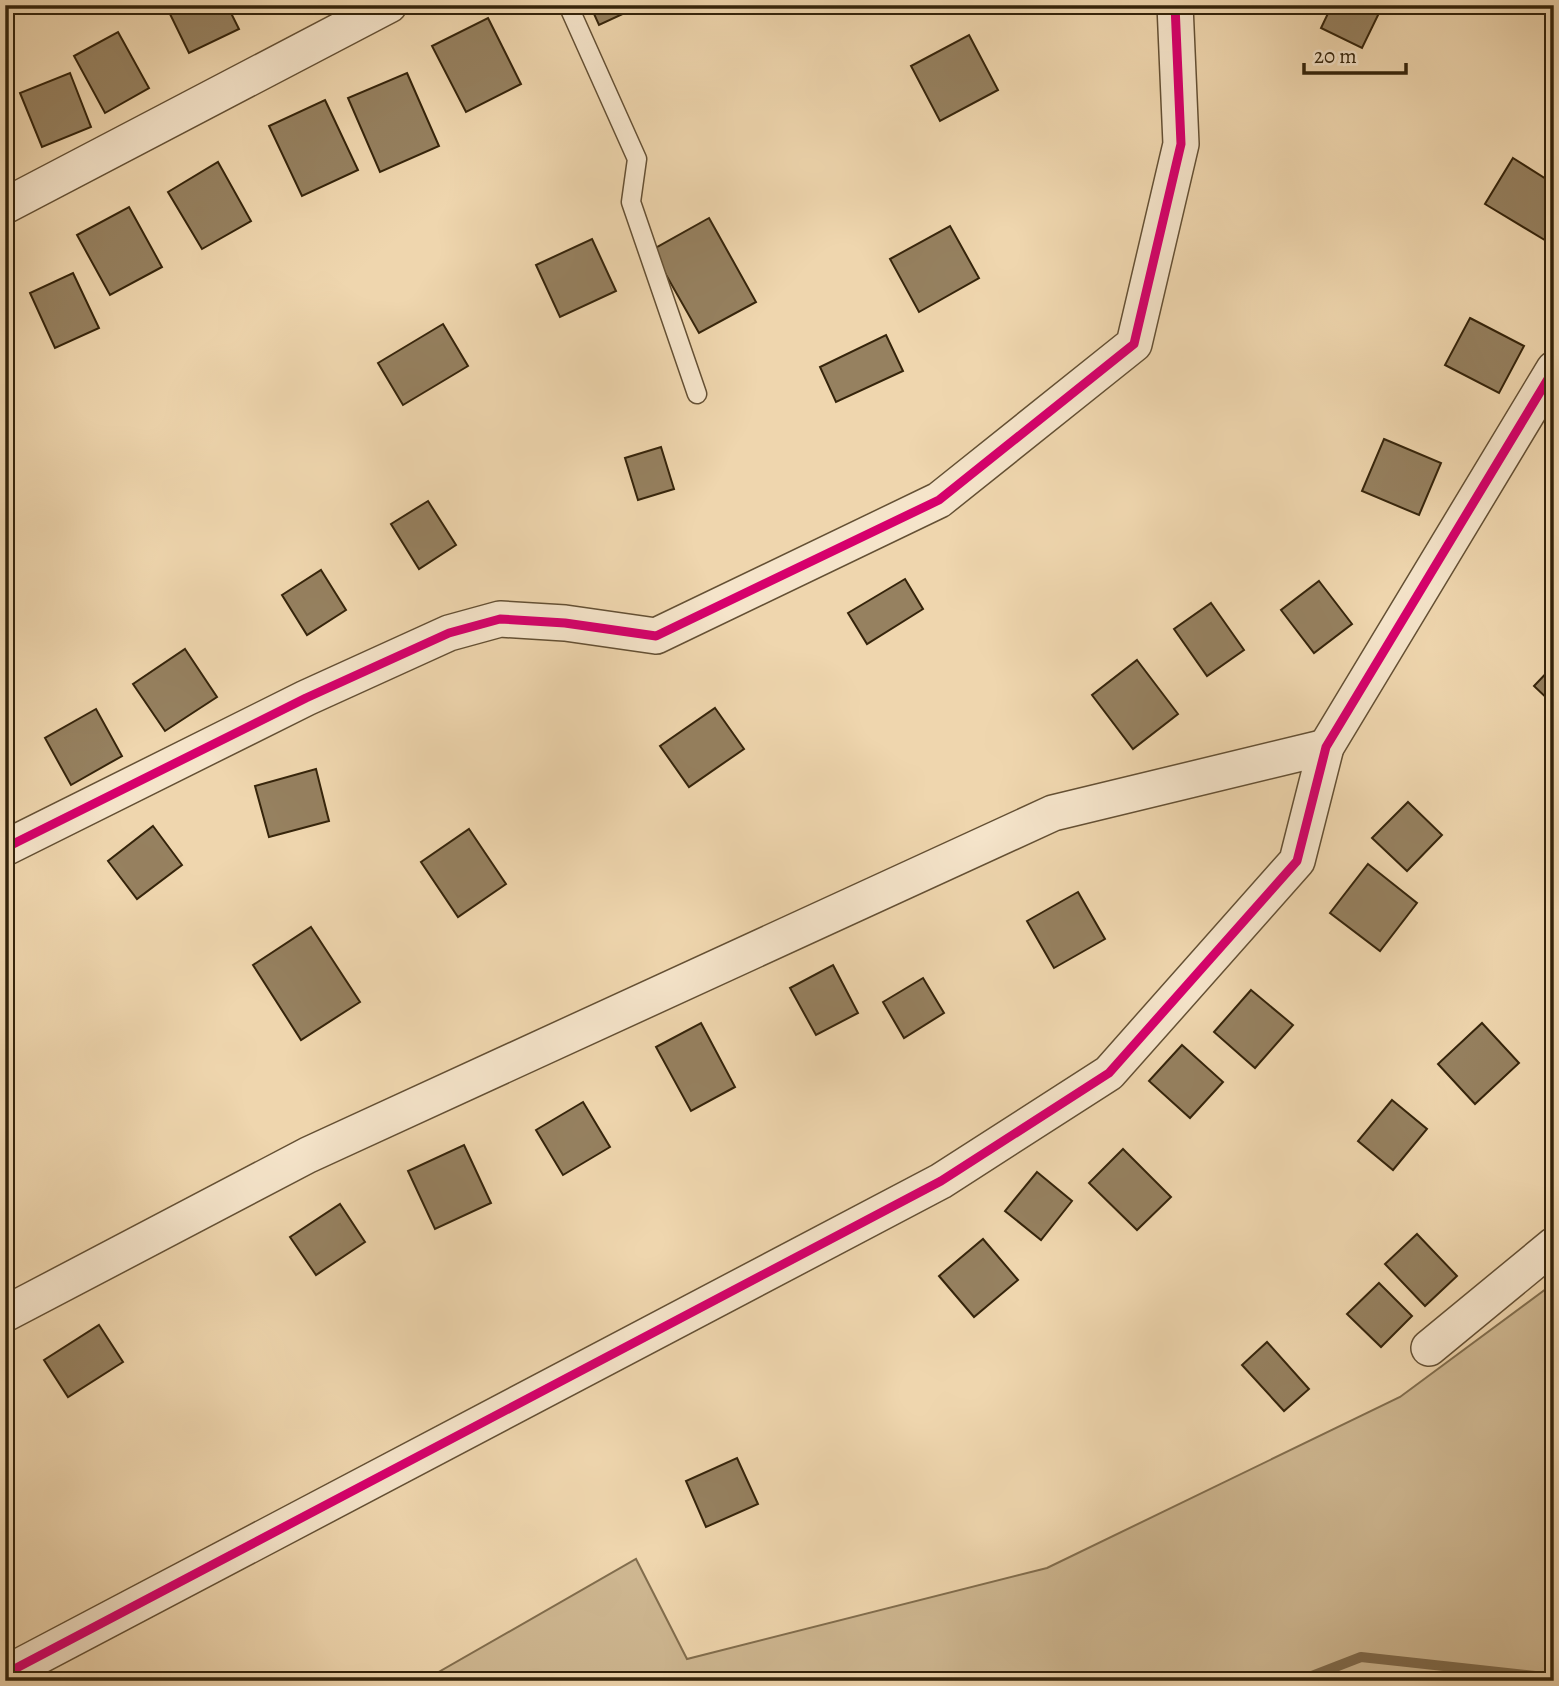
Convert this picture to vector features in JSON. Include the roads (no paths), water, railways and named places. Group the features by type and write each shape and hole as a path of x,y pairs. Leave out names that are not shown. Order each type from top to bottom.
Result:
{"street":[{"path":"5,206 389,5"},
{"path":"5,848 306,698 449,633 500,619 565,623 656,636 939,500 1134,344 1181,144 1175,5"},
{"path":"5,1674 942,1181 1110,1073 1297,861 1326,747 1554,369"},
{"path":"5,1314 308,1155 1053,813 1326,747"},
{"path":"1429,1348 1554,1245"}],"lane":[{"path":"568,5 637,159 631,202 697,394"}],"waterway":[{"path":"1299,1681 1361,1657 1554,1678"}]}
